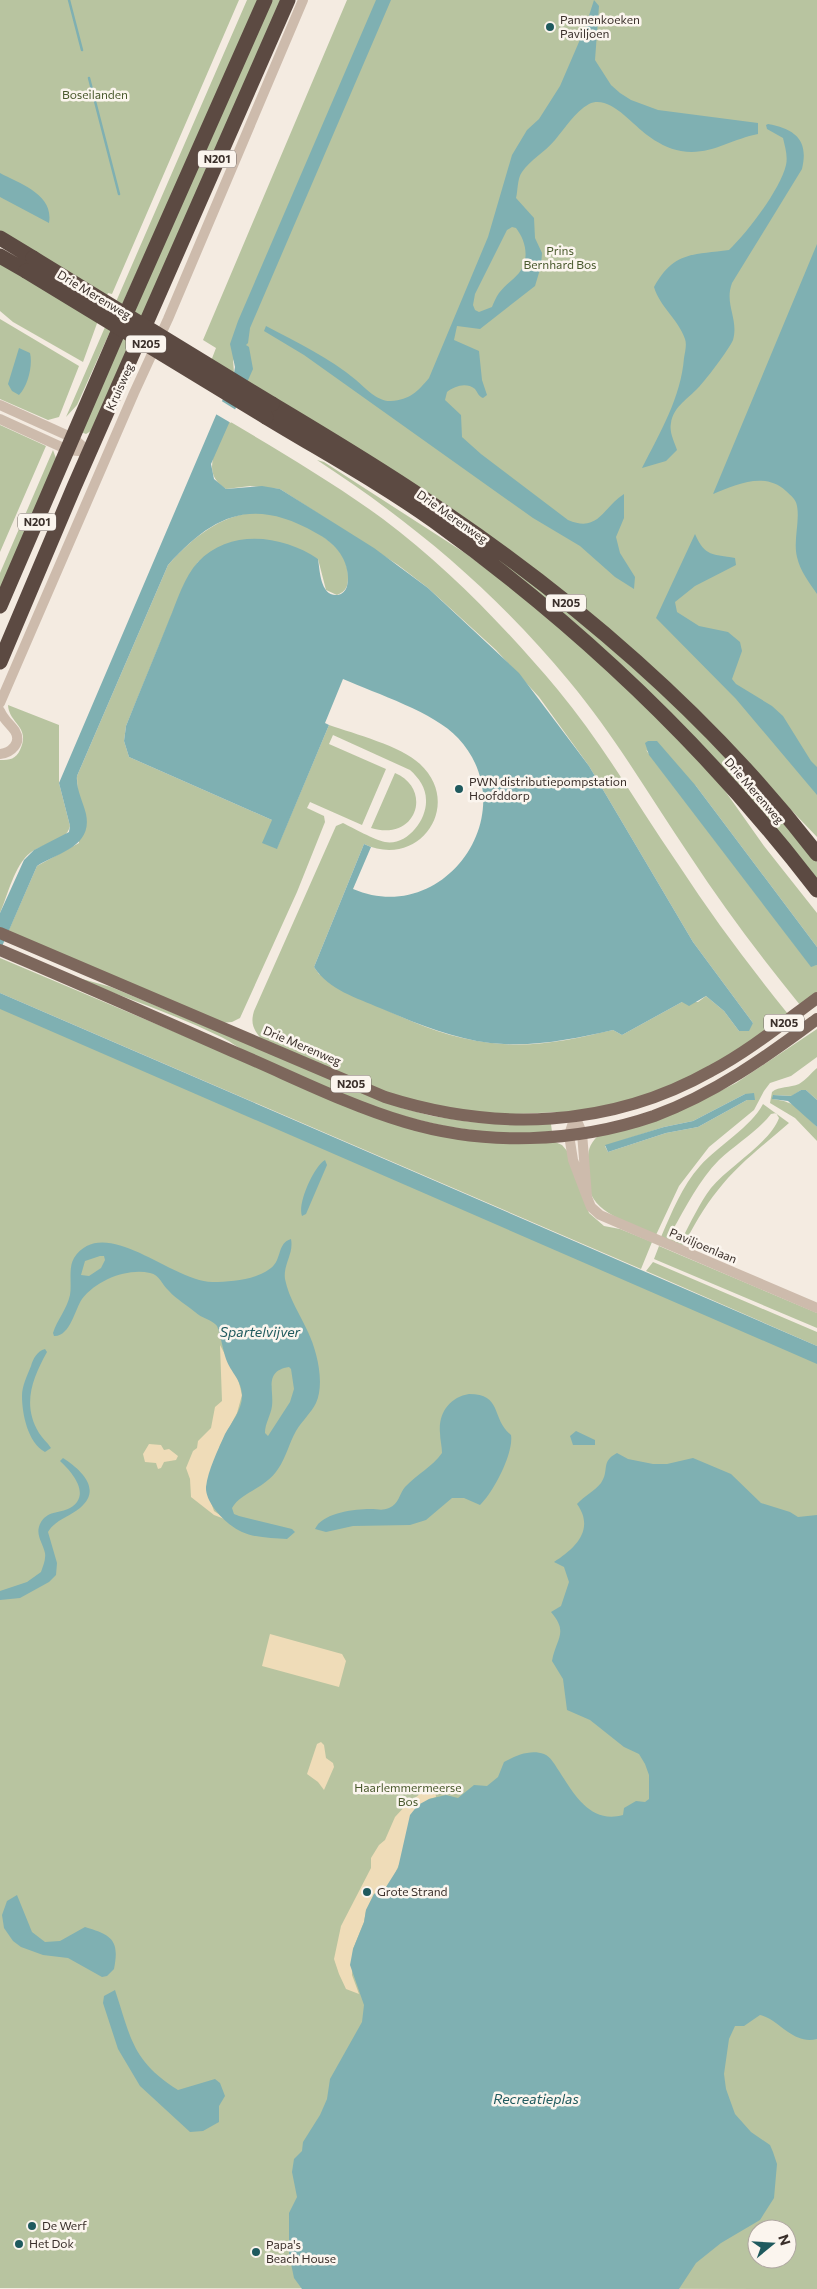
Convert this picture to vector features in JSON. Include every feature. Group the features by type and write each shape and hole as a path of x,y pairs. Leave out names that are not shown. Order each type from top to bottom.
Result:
{"highway":[{"name":"Kruisweg","path":"0,606 265,0"},
{"name":"Kruisweg","path":"0,662 89,452 288,0"},
{"name":"Drie Merenweg","path":"0,238 30,265 269,410 426,500 498,550 596,626 685,708 752,776 817,854"},
{"name":"Drie Merenweg","path":"0,256 30,265"},
{"name":"Drie Merenweg","path":"269,410 432,520 492,564 573,629 651,702 713,766 817,890"}],"main road":[{"name":"Drie Merenweg","path":"5,934 394,1100 427,1110 482,1119 515,1120 575,1116 637,1102 687,1084 731,1059 817,998"},
{"name":"N205","path":"1,951 313,1086 405,1122 494,1138 546,1137 576,1134 643,1119 710,1091 763,1058 817,1019"}],"street":[{"name":"Kruisweg","path":"0,703 168,319 302,0"},
{"path":"0,405 71,444"},
{"path":"0,419 89,452"},
{"path":"0,712 4,721 15,731 17,738 13,749 0,754"},
{"name":"Paviljoenlaan","path":"575,1116 576,1134 573,1160 586,1197 591,1207 600,1215 817,1308"}],"green space":[{"name":"Boseilanden","path":"0,0 239,0 112,294 108,293 83,362 13,322 0,311 0,263 24,277 36,252 0,232"},
{"path":"247,0 259,0 77,405 66,417"},
{"path":"270,0 281,0 91,431 86,434 81,432"},
{"name":"Prins Bernhard Bos","path":"347,0 817,0 817,837 712,727 603,628 245,383 233,359 234,373 211,361 216,348 203,340"},
{"path":"0,319 79,366 59,417 48,420 0,399"},
{"path":"229,421 326,480 383,519 430,557 497,621 574,711 605,753 704,903 788,1014 730,1055 692,1077 633,1100 585,1111 493,1115 435,1106 385,1093 262,1040 253,1027 254,1011 336,826 343,823 376,839 393,842 408,836 414,830 423,816 425,808 426,796 423,787 410,770 333,735 329,744 386,769 362,825 310,802 307,808 324,816 325,822 297,892 240,1018 232,1022 221,1023 8,932 37,866 79,843 77,776 168,565 208,529 232,517 259,512 268,513 280,515 317,532 336,547 343,557 346,566 348,583 346,588 337,595 326,590 318,559 230,543 198,562 184,585 126,726 124,741 129,757 272,820 277,848 329,725 390,746 420,764 432,780 438,797 436,814 429,829 417,841 402,848 384,850 364,844 314,967 319,974 385,1009 430,1029 478,1041 503,1044 545,1043 613,1030 622,1035 682,1002 698,1002 706,996 724,1011 739,1031 753,1023 693,942 589,766 539,697 496,650 428,588 398,565 280,489 250,486 226,489 218,482 213,474 213,457"},
{"path":"0,425 46,446 0,552"},
{"path":"53,450 57,461 0,593 0,573"},
{"path":"317,460 324,462 465,553 530,601 605,665 718,781 764,846 817,913 817,947 696,786 646,750 811,966 817,965 817,992 800,1005 716,894 602,723 569,681 513,618 452,561 419,534 386,508"},
{"path":"442,516 580,621 633,665 658,689 740,774 817,862 817,885 743,793"},
{"path":"8,705 59,725 59,783 70,826 64,836 35,850 24,859 12,881 0,913 0,760 15,757 23,742 21,730 12,717"},
{"path":"395,773 407,781 414,790 416,801 414,812 409,821 400,828 387,830 371,828"},
{"path":"0,958 374,1116 555,1142 562,1145 568,1152 589,1213 604,1226 620,1229 652,1242 641,1269 0,993"},
{"path":"68,975 111,987 402,1108 432,1116 471,1122 551,1124 552,1132 512,1134 473,1131 395,1114 357,1101 284,1070 200,1027"},
{"name":"Haarlemmermeerse Bos","path":"0,1005 817,1360 817,2289 0,2288"},
{"path":"817,1029 817,1057 791,1076 770,1083 754,1110 709,1147 679,1186 656,1235 617,1218 600,1206 590,1191 588,1168 590,1147 598,1136 696,1103 736,1083","holes":["745,1094 747,1100 698,1127 666,1133 608,1152 605,1146 664,1127 693,1121"]},
{"path":"817,1068 817,1100 806,1090 801,1090 792,1096 773,1095 773,1099 788,1102 802,1112 817,1127 817,1141 795,1118 770,1103 772,1092 799,1084"},
{"path":"763,1104 775,1113 771,1114 712,1168 688,1203 672,1231 670,1239 677,1242 682,1239 711,1188 767,1136 779,1118 777,1114 789,1123 752,1155 726,1181 703,1210 683,1246 661,1237 678,1200 700,1166 758,1112"},
{"path":"659,1246 817,1313 817,1328 654,1259"},
{"path":"653,1262 817,1332 817,1346 646,1271"}],"sand":[{"path":"220,1345 238,1379 242,1395 237,1413 220,1445 206,1488 214,1511 227,1520 214,1515 191,1497 190,1479 186,1468 193,1451 197,1448 198,1441 211,1428 215,1407 222,1401"},
{"path":"149,1444 161,1445 164,1450 169,1449 178,1456 176,1460 164,1462 161,1468 158,1469 156,1463 145,1462 143,1454"},
{"path":"270,1634 342,1654 346,1661 339,1687 262,1666"},
{"path":"321,1742 324,1745 326,1758 333,1763 334,1767 324,1790 318,1782 307,1774 317,1744"},
{"name":"Grote Strand","path":"431,1789 435,1791 436,1797 429,1799 392,1880 386,1887 374,1894 366,1910 364,1922 353,1949 352,1975 359,1994 346,1989 334,1959 341,1926 371,1868 371,1858 379,1845 385,1840 395,1817 407,1804 425,1790"}],"water":[{"path":"376,0 391,0 250,328 246,345 249,347 253,369 211,464 214,479 226,489 262,486 280,489 374,548 428,588 519,673 589,766 693,942 753,1023 749,1031 739,1031 724,1011 706,996 689,1006 682,1002 622,1035 613,1030 545,1043 488,1043 440,1032 410,1021 344,992 327,982 320,975 314,967 364,844 371,847 353,889 387,897 418,892 445,878 466,855 479,828 483,798 477,767 458,738 448,729 420,712 343,679 325,723 329,725 277,849 262,843 272,820 129,757 124,741 126,726 185,582 198,562 211,551 225,544 241,540 273,540 304,551 318,559 320,576 328,592 338,595 345,590 348,582 347,569 338,550 316,533 293,522 273,516 254,514 236,516 218,523 202,533 168,565 77,776 79,791 86,814 87,825 84,834 72,848 37,866 0,951 0,913 24,860 34,850 69,832 70,826 59,783 234,373 235,367 230,344 238,321"},
{"path":"594,0 599,6 595,60 611,85 631,100 658,110 758,123 758,134 711,149 692,152 681,151 667,147 654,140 620,112 604,103 589,104 579,111 551,144 525,168 519,178 516,198 534,218 535,238 542,253 541,266 535,286 480,329 457,326 454,340 479,351 482,380 487,395 483,398 472,387 461,386 447,392 445,400 461,415 462,437 481,454 568,520 578,523 594,521 624,494 624,518 616,537 620,553 635,577 634,589 615,577 580,546 533,518 304,355 264,331 266,326 312,351 346,372 372,394 386,401 403,399 417,391 429,378 488,237 512,155 527,130 539,119 560,86 585,28","holes":["512,227 516,228 524,244 525,262 517,276 499,293 492,307 479,312 475,310 473,305 475,294 507,230"]},
{"path":"766,125 786,129 798,138 803,150 802,169 732,283 730,305 734,332 731,344 704,381 674,413 671,430 677,450 666,461 642,468 674,401 679,387 686,346 682,332 660,301 654,287 661,275 677,261 695,254 729,250 745,233 762,210 783,175 787,162 783,138 767,129"},
{"path":"0,173 26,186 41,197 49,213 49,223 0,197"},
{"path":"817,244 817,594 798,562 796,544 798,512 794,499 786,491 769,482 759,481 740,484 713,494"},
{"path":"19,348 30,353 31,363 27,381 19,395 12,391 8,384"},
{"path":"695,534 706,551 715,555 735,558 736,565 695,586 675,602 677,612 699,626 728,632 740,642 742,651 732,679 736,684 772,706 783,716 811,761 817,767 817,795 736,699 656,618"},
{"path":"657,741 696,786 817,947 817,965 811,967 649,755 645,743"},
{"path":"0,993 817,1346 817,1364 0,1009"},
{"path":"801,1090 806,1090 817,1100 817,1127 788,1101 772,1099 773,1095 791,1096"},
{"path":"754,1093 755,1100 747,1100 698,1127 666,1133 608,1152 605,1145 664,1127 693,1121 745,1094"},
{"path":"325,1160 327,1165 306,1214 302,1216 301,1210 304,1195 316,1170"},
{"name":"Spartelvijver","path":"291,1239 292,1244 285,1279 292,1300 314,1348 319,1367 319,1395 314,1407 296,1431 283,1460 273,1476 241,1498 232,1508 234,1514 239,1516 292,1529 295,1532 287,1539 253,1535 236,1529 218,1514 209,1500 206,1487 211,1467 242,1401 242,1390 228,1364 215,1324 175,1297 161,1280 153,1274 132,1272 104,1281 88,1292 79,1304 64,1332 54,1336 53,1333 70,1295 72,1262 87,1246 103,1242 121,1246 197,1279 220,1282 243,1280 265,1272 277,1261 281,1248","holes":["104,1256 105,1260 101,1268 89,1276 81,1275 85,1261","289,1367 291,1369 294,1389 290,1402 268,1436 265,1433 265,1429 272,1406 273,1377 276,1372"]},
{"path":"45,1349 47,1352 33,1382 30,1402 34,1423 40,1435 51,1448 45,1452 39,1448 30,1435 23,1411 22,1396 33,1361 38,1353"},
{"path":"469,1394 487,1398 492,1403 505,1429 511,1435 506,1462 491,1492 480,1505 464,1498 452,1498 426,1520 410,1525 353,1526 326,1532 315,1529 324,1519 339,1513 363,1509 384,1509 395,1504 405,1487 442,1453 440,1426 443,1413 447,1407 456,1399"},
{"path":"576,1431 595,1440 595,1445 573,1445 570,1436"},
{"name":"Recreatieplas","path":"617,1453 628,1459 653,1464 667,1464 693,1458 731,1474 761,1503 790,1512 798,1517 817,1515 817,2039 808,2040 800,2038 767,2017 760,2015 744,2026 735,2026 729,2039 724,2074 726,2089 735,2114 751,2132 770,2145 773,2152 777,2164 774,2198 761,2219 747,2219 747,2228 721,2243 696,2263 679,2289 302,2289 294,2278 289,2254 289,2213 297,2197 292,2172 294,2159 302,2151 303,2142 320,2115 327,2099 330,2079 362,2022 364,2005 350,1965 353,1949 364,1922 366,1910 374,1894 386,1887 398,1868 410,1815 418,1805 429,1799 446,1795 458,1798 474,1785 487,1786 498,1777 504,1762 533,1752 549,1757 584,1805 601,1815 611,1817 623,1815 624,1808 636,1801 645,1802 649,1799 649,1775 639,1754 624,1747 590,1720 567,1710 563,1679 552,1661 560,1631 559,1625 551,1612 561,1606 569,1582 564,1567 554,1562 569,1551 580,1537 584,1522 577,1504 601,1483 607,1463"},
{"path":"63,1458 82,1474 89,1487 89,1494 87,1501 80,1508 58,1522 48,1532 57,1563 56,1575 49,1582 20,1598 0,1600 0,1591 27,1582 41,1572 45,1556 38,1532 40,1524 46,1516 70,1508 79,1497 80,1490 78,1484 70,1471 60,1461"},
{"path":"17,1895 32,1932 45,1942 60,1941 85,1927 107,1936 112,1940 116,1951 114,1969 107,1976 102,1977 68,1958 43,1955 21,1947 13,1941 4,1928 2,1915 7,1901"},
{"path":"115,1990 135,2047 151,2069 178,2090 215,2079 220,2083 225,2096 219,2106 219,2122 203,2131 190,2132 140,2086 118,2049 103,2003 104,1996"}],"pier":[{"path":"220,400 236,410 231,423 214,413"}],"waterway":[{"path":"69,0 82,50"},
{"path":"89,78 119,194"}],"place":[{"name":"Pannenkoeken Paviljoen","path":"550,27"},
{"name":"PWN distributiepompstation Hoofddorp","path":"459,789"},
{"name":"Grote Strand","path":"367,1892"},
{"name":"De Werf","path":"32,2226"},
{"name":"Het Dok","path":"19,2244"},
{"name":"Papa's Beach House","path":"256,2252"}]}
